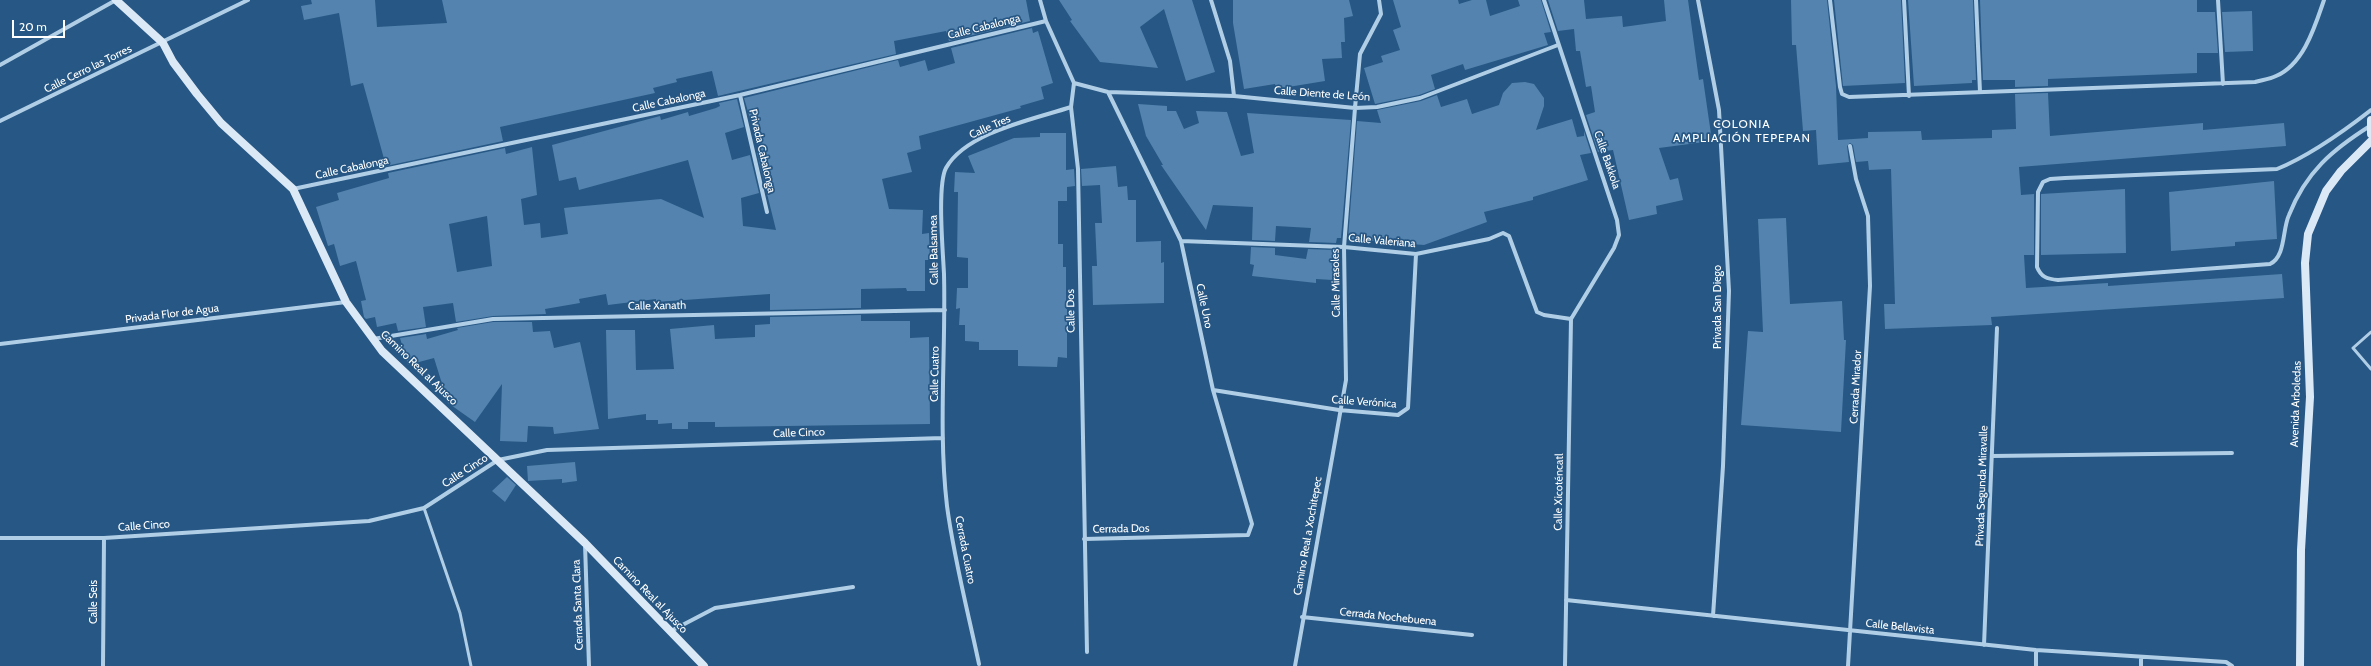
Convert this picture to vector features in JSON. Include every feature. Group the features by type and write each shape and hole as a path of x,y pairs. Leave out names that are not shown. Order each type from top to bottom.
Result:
{"street":[{"name":"Camino Real al Ajusco","path":"116,0 163,43 173,62 221,123 293,189 346,302 372,339 585,544 704,666"},
{"path":"0,64 116,0"},
{"name":"Calle Cerro las Torres","path":"0,121 163,43 248,0"},
{"path":"1040,0 1046,21 1074,83"},
{"path":"1211,0 1230,61 1234,96"},
{"name":"Calle Mirasoles","path":"1339,410 1346,380 1344,247 1360,54 1381,14 1379,0"},
{"name":"Calle Bakkola","path":"1544,0 1618,220 1619,235 1614,248 1571,319"},
{"name":"Privada San Diego","path":"1698,0 1719,110 1729,291 1723,466 1713,616"},
{"path":"1830,0 1842,94 1849,97 2255,82 2276,76 2293,65 2308,42 2324,0"},
{"path":"1904,0 1908,96"},
{"path":"1976,0 1980,92"},
{"path":"2218,0 2223,84"},
{"name":"Calle Cabalonga","path":"293,189 740,95 1046,21"},
{"name":"Calle Diente de León","path":"1074,83 1108,92 1234,96 1355,108 1377,107 1420,98 1558,45"},
{"name":"Calle Dos","path":"1074,83 1071,107 1078,169 1084,539"},
{"name":"Calle Uno","path":"1108,92 1181,241 1213,390 1251,518 1252,524 1248,535"},
{"name":"Privada Cabalonga","path":"740,95 767,212"},
{"name":"Calle Tres","path":"942,191 945,169 958,153 976,141 997,131 1071,107"},
{"path":"2371,110 2348,128 2278,170 2065,178 2050,179 2043,182 2038,192 2038,267 2040,274 2046,279 2058,280 2270,264 2275,262 2280,254 2288,216 2307,179 2327,157 2371,127"},
{"name":"Avenida Arboledas","path":"2300,666 2301,550 2310,397 2305,263 2308,234 2326,191 2341,171 2371,141"},
{"name":"Cerrada Mirador","path":"1848,666 1870,286 1868,216 1856,179 1850,146"},
{"name":"Calle Balsamea","path":"942,191 945,310"},
{"name":"Calle Valeriana","path":"1181,241 1344,247 1416,254 1489,239 1503,233 1510,236 1537,312 1544,316 1571,319"},
{"name":"Calle Verónica","path":"1213,390 1339,410 1398,415 1408,408 1416,254"},
{"name":"Privada Flor de Agua","path":"0,344 346,302"},
{"name":"Calle Xanath","path":"372,339 493,318 945,310"},
{"name":"Calle Cuatro","path":"943,438 945,310"},
{"name":"Calle Xicoténcatl","path":"1565,666 1571,319"},
{"name":"Privada Segunda Miravalle","path":"1984,645 1997,328"},
{"name":"Camino Real a Xochitepec","path":"1295,666 1302,617 1339,410"},
{"name":"Calle Cinco","path":"0,538 104,538 369,521 424,508 498,460 547,450 943,438"},
{"name":"Cerrada Cuatro","path":"943,438 947,505 979,664"},
{"path":"1992,456 2232,453"},
{"name":"Cerrada Dos","path":"1087,652 1084,539 1248,535"},
{"name":"Calle Seis","path":"103,666 104,538"},
{"name":"Cerrada Santa Clara","path":"585,544 589,666"},
{"path":"670,631 715,608 853,587"},
{"name":"Calle Bellavista","path":"1566,600 1984,645 2141,659 2226,662 2232,666"},
{"name":"Cerrada Nochebuena","path":"1302,617 1472,635"},
{"path":"2036,650 2036,666"},
{"path":"2141,659 2141,666"}],"lane":[{"path":"2371,332 2353,348 2371,368"},
{"path":"424,508 460,613 471,666"}],"building":[{"path":"311,0 375,0 377,27 447,23 442,0 1026,0 1030,21 949,41 946,31 894,41 896,54 718,96 712,71 676,79 677,82 653,88 655,93 500,127 503,141 386,166 363,83 351,86 339,13 304,20 301,6 312,4"},
{"path":"1059,0 1192,0 1215,72 1186,81 1164,9 1140,27 1158,68 1100,62 1070,21 1072,20"},
{"path":"1233,0 1349,0 1353,16 1344,18 1345,42 1341,42 1342,58 1322,59 1325,81 1276,89 1275,84 1244,89 1233,23"},
{"path":"1393,0 1458,0 1459,4 1472,0 1486,0 1490,16 1520,6 1518,0 1541,0 1551,32 1544,33 1548,45 1465,70 1463,64 1431,75 1435,89 1419,95 1375,104 1364,68 1383,62 1381,56 1400,50 1393,30 1401,27"},
{"path":"1548,0 1584,0 1586,19 1622,16 1623,27 1666,21 1664,0 1688,0 1699,80 1703,79 1712,141 1659,148 1670,180 1678,178 1683,200 1656,206 1657,214 1629,220 1613,150 1598,152 1586,115 1595,112 1591,86 1586,87 1580,51 1576,51 1574,29 1558,31"},
{"path":"1791,0 1827,0 1836,86 1838,140 1868,138 1868,132 1921,131 1922,140 1992,138 1992,130 2016,129 2015,94 2048,93 2050,136 2203,123 2203,130 2284,123 2286,146 2019,167 2021,195 2034,194 2034,255 2024,255 2026,288 2108,283 2108,286 2282,274 2284,298 1991,317 1992,325 1885,329 1884,304 1895,304 1891,169 1869,170 1868,161 1856,162 1853,145 1850,143 1847,146 1849,162 1818,165 1816,130 1803,131 1796,45 1792,45"},
{"path":"1834,0 1901,0 1905,83 1843,86"},
{"path":"1908,0 1973,0 1976,80 1972,80 1972,83 1914,86"},
{"path":"1980,0 2197,0 2197,12 2215,12 2218,53 2197,53 2197,73 2048,79 2048,86 2015,87 2015,80 1983,80"},
{"path":"2252,11 2253,51 2225,52 2222,12"},
{"path":"1032,28 1033,33 1038,31 1053,83 1041,87 1044,99 1020,106 1021,108 919,136 921,149 907,153 912,172 882,179 889,209 923,210 922,234 929,233 930,260 925,260 925,291 907,291 906,288 861,289 861,308 770,310 770,294 656,302 656,299 608,305 606,294 579,299 580,303 545,309 546,314 493,316 456,322 453,303 423,307 426,327 398,331 396,323 377,327 375,317 366,319 364,317 361,301 366,300 356,261 340,266 334,244 328,246 316,207 339,200 337,193 389,178 388,173 505,148 506,154 532,147 537,195 521,199 524,225 540,223 541,238 568,234 564,208 661,199 704,218 688,160 579,190 576,177 559,181 552,145 660,116 661,120 688,112 689,116 716,108 720,106 719,103 737,99 744,127 725,133 732,160 750,155 759,193 741,198 743,226 776,230 757,153 760,152 744,98 898,60 900,67 925,60 928,71 955,63 951,48","holes":["487,216 492,266 457,272 449,224"]},
{"path":"1525,82 1534,84 1544,98 1544,106 1536,130 1572,119 1577,137 1584,136 1584,131 1591,153 1580,155 1588,180 1533,197 1533,200 1484,212 1487,222 1424,245 1348,239 1357,121 1381,123 1377,110 1421,101 1437,95 1441,107 1467,99 1472,114 1499,105 1503,93 1512,83"},
{"path":"1138,104 1167,106 1167,111 1176,111 1184,129 1199,123 1196,111 1227,112 1241,156 1254,153 1247,113 1351,120 1341,238 1337,238 1336,243 1309,242 1311,228 1276,226 1275,241 1252,240 1253,207 1213,205 1206,230 1161,165 1163,165 1146,136"},
{"path":"1040,133 1066,133 1066,170 1074,169 1075,186 1067,187 1067,201 1058,201 1058,244 1063,244 1063,267 1066,267 1067,358 1058,357 1057,367 1018,366 1018,350 979,350 979,342 965,341 965,325 959,325 960,308 956,309 957,288 968,288 968,258 957,257 958,192 954,192 955,172 975,173 968,156 1014,138 1040,137"},
{"path":"1116,166 1118,187 1127,186 1128,200 1136,200 1136,242 1161,241 1161,263 1164,262 1164,303 1093,305 1092,266 1097,266 1095,223 1102,223 1100,185 1082,186 1081,169"},
{"path":"2274,181 2277,239 2235,242 2235,246 2171,251 2169,192"},
{"path":"2125,189 2126,253 2041,255 2041,194"},
{"path":"1786,218 1790,304 1842,301 1844,340 1846,340 1841,432 1741,425 1748,331 1763,332 1758,219"},
{"path":"1251,247 1275,248 1275,255 1306,259 1308,249 1336,250 1333,280 1316,279 1316,283 1252,276 1254,265 1250,264"},
{"path":"861,315 861,321 910,321 910,338 929,337 930,424 715,427 715,422 688,422 688,429 672,429 672,423 658,424 658,420 646,420 646,414 608,419 606,330 635,330 636,370 674,369 670,329 714,325 715,339 755,337 755,325 770,324 770,317"},
{"path":"493,322 532,322 533,332 550,331 554,348 580,342 599,429 554,434 553,427 528,426 527,442 500,441 502,384 475,422 448,403 434,358 408,365 400,338 426,334 427,339 458,330 457,328"},
{"path":"575,462 577,481 562,483 562,479 528,481 527,466"},
{"path":"507,477 516,485 505,502 492,491"}],"district":[{"name":"COLONIA AMPLIACIÓN TEPEPAN","path":"1742,131"}]}
